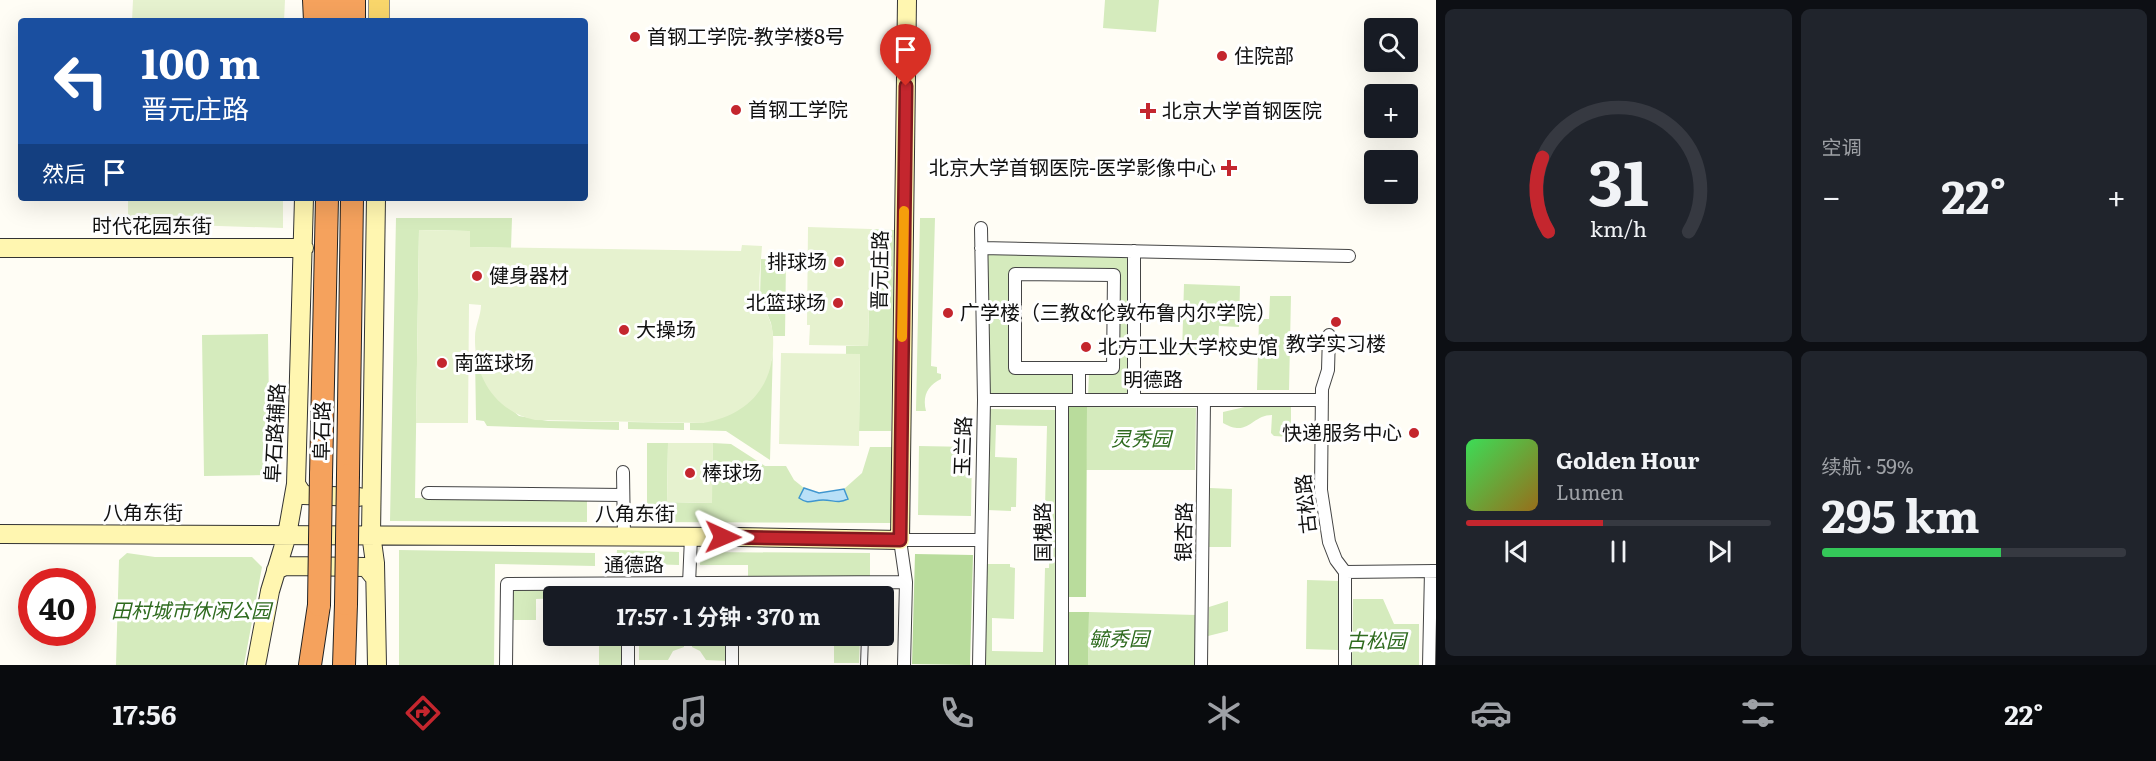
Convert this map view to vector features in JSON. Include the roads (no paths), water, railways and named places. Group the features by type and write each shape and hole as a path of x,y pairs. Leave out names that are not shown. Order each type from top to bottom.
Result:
{"highway":[{"path":"314,0 315,18"},
{"path":"332,0 332,18"},
{"path":"354,0 354,18"},
{"name":"阜石路","path":"318,665 327,201"},
{"name":"阜石路","path":"344,665 352,201"},
{"path":"310,665 319,605"}],"main road":[{"path":"379,0 379,18"}],"street":[{"path":"305,0 305,18"},
{"name":"晋元庄路","path":"900,540 907,0"},
{"name":"阜石路辅路","path":"256,665 276,570 287,536 296,484 304,201"},
{"path":"376,201 371,534 375,578 376,665"},
{"name":"玉兰路","path":"979,665 984,400 981,228"},
{"name":"时代花园东街","path":"0,248 304,248"},
{"path":"981,248 1349,256"},
{"path":"1134,251 1134,400"},
{"path":"1015,274 1114,275 1113,368 1079,368 1015,368 1015,274"},
{"name":"古松路","path":"1329,335 1328,370 1322,400 1321,490 1329,543 1336,560 1345,572 1345,665"},
{"path":"1079,368 1079,400"},
{"name":"明德路","path":"984,400 1322,400"},
{"name":"国槐路","path":"1062,400 1062,665"},
{"name":"银杏路","path":"1201,665 1204,400"},
{"path":"623,472 624,537"},
{"path":"296,484 303,495 358,499 372,480"},
{"path":"428,493 623,495"},
{"name":"八角东街","path":"0,534 287,536 371,534 900,540"},
{"path":"689,584 690,537"},
{"path":"904,665 906,582 900,540 980,540"},
{"path":"276,570 285,566 366,567 375,578"},
{"path":"1345,572 1434,571 1429,665"},
{"name":"通德路","path":"816,586 906,582"},
{"name":"通德路","path":"506,665 507,584 543,586"},
{"name":"通德路","path":"672,586 689,584 702,586"},
{"path":"628,646 628,665"},
{"path":"732,646 732,665"}],"lane":[{"path":"864,665 865,646"}],"water":[{"path":"804,488 819,493 844,489 848,499 838,502 805,501 799,498"}],"place":[{"name":"首钢工学院-教学楼8号","path":"635,37"},
{"name":"住院部","path":"1222,56"},
{"name":"首钢工学院","path":"736,110"},
{"name":"北京大学首钢医院","path":"1148,111"},
{"name":"北京大学首钢医院-医学影像中心","path":"1229,168"},
{"name":"排球场","path":"839,262"},
{"name":"健身器材","path":"477,276"},
{"name":"北篮球场","path":"838,303"},
{"name":"广学楼（三教&伦敦布鲁内尔学院）","path":"948,313"},
{"name":"教学实习楼","path":"1336,322"},
{"name":"大操场","path":"624,330"},
{"name":"北方工业大学校史馆","path":"1086,347"},
{"name":"南篮球场","path":"442,363"},
{"name":"快递服务中心","path":"1414,433"},
{"name":"棒球场","path":"690,473"}],"park label":[{"name":"灵秀园","path":"1141,439"},
{"name":"田村城市休闲公园","path":"191,611"},
{"name":"毓秀园","path":"1119,639"},
{"name":"古松园","path":"1376,641"}]}
